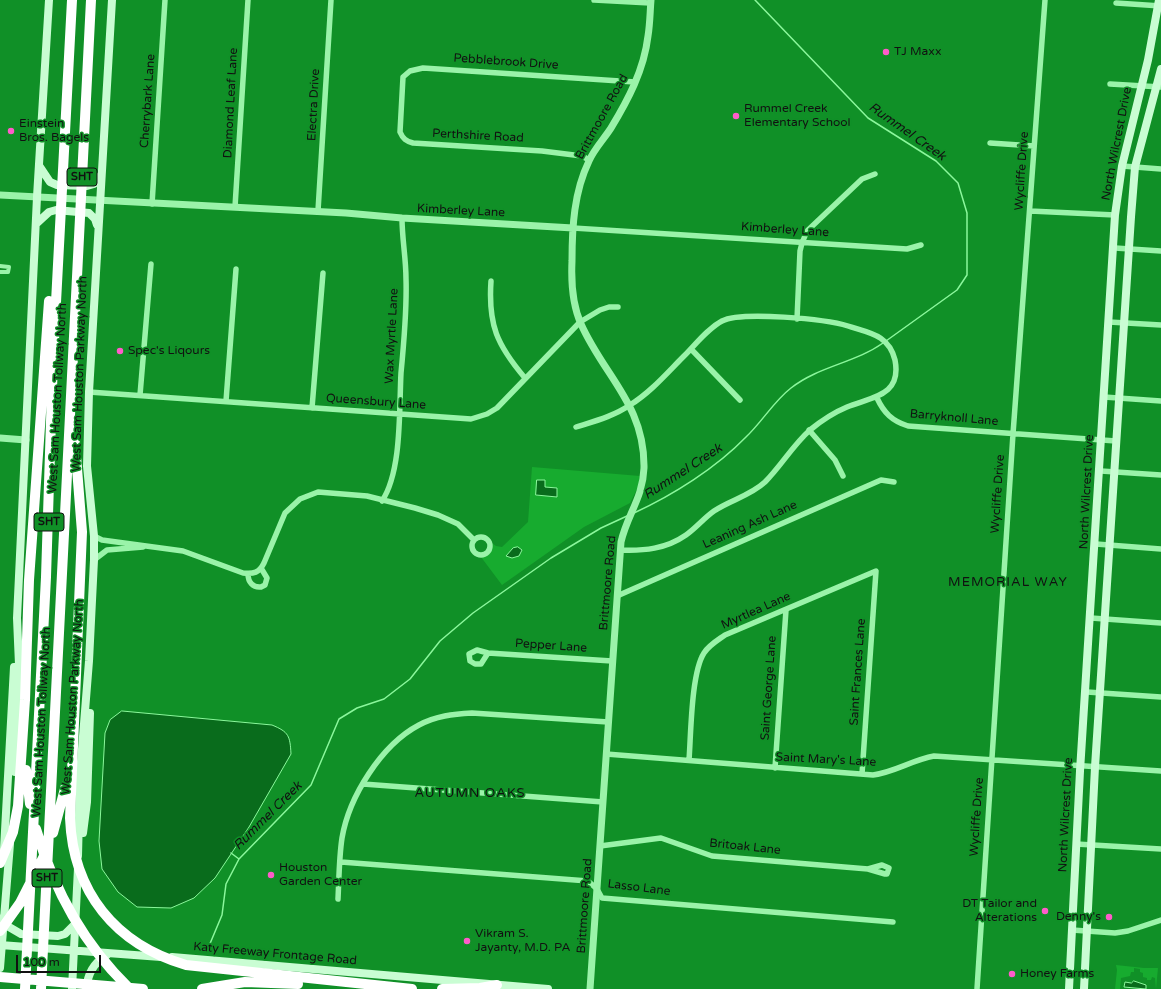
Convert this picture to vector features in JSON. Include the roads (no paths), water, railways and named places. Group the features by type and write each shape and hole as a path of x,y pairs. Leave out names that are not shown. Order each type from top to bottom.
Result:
{"highway":[{"name":"West Sam Houston Tollway North","path":"25,989 48,536 52,390 72,0"},
{"name":"West Sam Houston Tollway North","path":"41,989 91,0"},
{"path":"0,863 13,832 17,814 29,580 50,287 58,277"},
{"path":"74,354 74,439 82,532 72,746 70,824 76,861 86,886 98,906 119,930 136,943 168,959 196,966 412,989"},
{"path":"24,700 27,782 35,827 45,859 62,898 86,939 107,965 130,989"},
{"path":"0,931 28,889 49,844 65,790 72,746"},
{"path":"0,977 143,989"},
{"path":"202,989 235,983 266,982 394,989"},
{"path":"442,989 480,988 497,985"}],"main road":[{"path":"0,927 17,618 37,223 37,197 50,0"},
{"name":"West Sam Houston Parkway North","path":"71,989 78,886 80,774 89,661 94,560 94,536 87,466 89,392 98,228 96,201 101,175 112,0"},
{"name":"North Wilcrest Drive","path":"1069,989 1076,844 1087,692 1116,215 1122,166 1160,4"},
{"name":"North Wilcrest Drive","path":"1084,989 1095,767 1135,167 1158,87 1161,69"},
{"path":"40,166 50,182 57,185 87,186 94,184 101,175"},
{"path":"37,223 49,212 56,210 89,213 95,219 98,228"},
{"path":"0,968 4,903 13,815 20,688 17,618"},
{"path":"71,989 72,950 87,797 91,675 89,661"},
{"path":"0,917 9,927 22,934 58,936 65,934 75,924"},
{"path":"75,924 83,935 111,953 99,960 92,969 87,978 86,989"},
{"name":"Katy Freeway Frontage Road","path":"0,945 548,989"}],"street":[{"name":"Cherrybark Lane","path":"152,204 165,0"},
{"name":"Diamond Leaf Lane","path":"235,207 248,0"},
{"name":"Electra Drive","path":"318,211 331,0"},
{"path":"594,0 650,2"},
{"name":"Wycliffe Drive","path":"977,989 1013,434 1045,0"},
{"name":"Brittmoore Road","path":"590,989 620,550 623,531 642,486 643,451 640,430 630,405 580,322 572,291 573,228 576,196 589,160 610,129 635,82 645,54 650,2"},
{"path":"1116,3 1160,4"},
{"name":"Pebblebrook Drive","path":"402,101 403,77 416,69 635,82"},
{"path":"1110,84 1158,87"},
{"name":"Perthshire Road","path":"402,101 400,132 402,137 413,143 542,151 582,156 589,160"},
{"path":"990,143 1034,146"},
{"path":"1122,166 1161,169"},
{"path":"797,319 802,242 807,231 862,179 875,174"},
{"name":"Kimberley Lane","path":"0,195 152,204 318,211 402,218 906,249 921,245"},
{"path":"1030,211 1116,215"},
{"name":"Wax Myrtle Lane","path":"382,501 389,490 393,476 399,415 407,295 402,241 402,218"},
{"path":"1115,248 1161,251"},
{"path":"140,395 151,264"},
{"path":"1,272 8,272 9,267 2,266"},
{"path":"226,402 236,269"},
{"path":"312,408 323,273"},
{"path":"491,281 490,297 494,330 508,358 525,378"},
{"name":"Queensbury Lane","path":"89,392 462,420 479,418 497,408 580,322 600,310 609,307 618,307"},
{"path":"576,427 598,421 630,405 652,388 707,332 721,321 733,317 748,316 797,319 845,325 881,338 891,346 896,366 895,378 890,388 877,398 847,407 809,430 764,482 755,490 715,511 673,543 644,551 620,550"},
{"path":"1109,322 1161,325"},
{"path":"691,349 740,400"},
{"path":"1104,397 1161,401"},
{"name":"Barryknoll Lane","path":"877,398 886,414 892,420 908,426 1116,441"},
{"path":"809,430 835,460 843,476"},
{"path":"0,438 26,440"},
{"path":"1101,471 1161,475"},
{"name":"Leaning Ash Lane","path":"616,596 881,480 894,482"},
{"path":"94,536 102,540 128,542 147,547 194,554 248,574 257,572 261,568 284,513 300,499 318,492 367,496 438,515 458,524 474,540"},
{"path":"1096,544 1161,549"},
{"path":"94,560 107,550 147,547"},
{"path":"248,574 249,580 252,584 261,587 265,585 267,578 261,568"},
{"name":"Myrtlea Lane","path":"689,760 696,674 704,652 725,635 876,571"},
{"name":"Saint Frances Lane","path":"862,774 876,571"},
{"name":"Saint George Lane","path":"775,768 786,610"},
{"path":"1091,618 1161,623"},
{"name":"Pepper Lane","path":"488,653 612,661"},
{"path":"1087,692 1161,697"},
{"path":"338,899 342,838 348,818 363,784 390,748 418,726 453,714 472,713 608,722"},
{"name":"Saint Mary's Lane","path":"606,754 862,774 886,773 916,760 934,756 1161,771"},
{"path":"363,784 603,802"},
{"name":"Britoak Lane","path":"600,846 660,838 712,856 868,869"},
{"path":"1076,844 1161,849"},
{"name":"Lasso Lane","path":"341,862 588,881 597,889 602,898 893,922"},
{"path":"1072,930 1106,934 1128,931 1161,920"}],"waterway":[{"name":"Rummel Creek","path":"755,0 868,118 936,161 958,183 967,213 967,275 957,290 886,341"},
{"name":"Rummel Creek","path":"634,513 664,498 708,470 752,431 791,388 813,374 861,355 883,343"},
{"name":"Rummel Creek","path":"209,946 222,915 226,884 239,859 311,785 339,719 357,708 384,699 410,679 440,641 473,613 551,558 601,528 627,516"},
{"path":"231,853 239,859"}],"place":[{"name":"TJ Maxx","path":"886,52"},
{"name":"Rummel Creek Elementary School","path":"736,116"},
{"name":"Einstein Bros. Bagels","path":"11,131"},
{"name":"Spec's Liqours","path":"120,351"},
{"name":"Houston Garden Center","path":"271,875"},
{"name":"DT Tailor and Alterations","path":"1045,911"},
{"name":"Denny's","path":"1109,917"},
{"name":"Vikram S. Jayanty, M.D. PA","path":"467,941"},
{"name":"Honey Farms","path":"1012,974"}],"district":[{"name":"MEMORIAL WAY","path":"1008,583"},
{"name":"AUTUMN OAKS","path":"470,794"}]}
